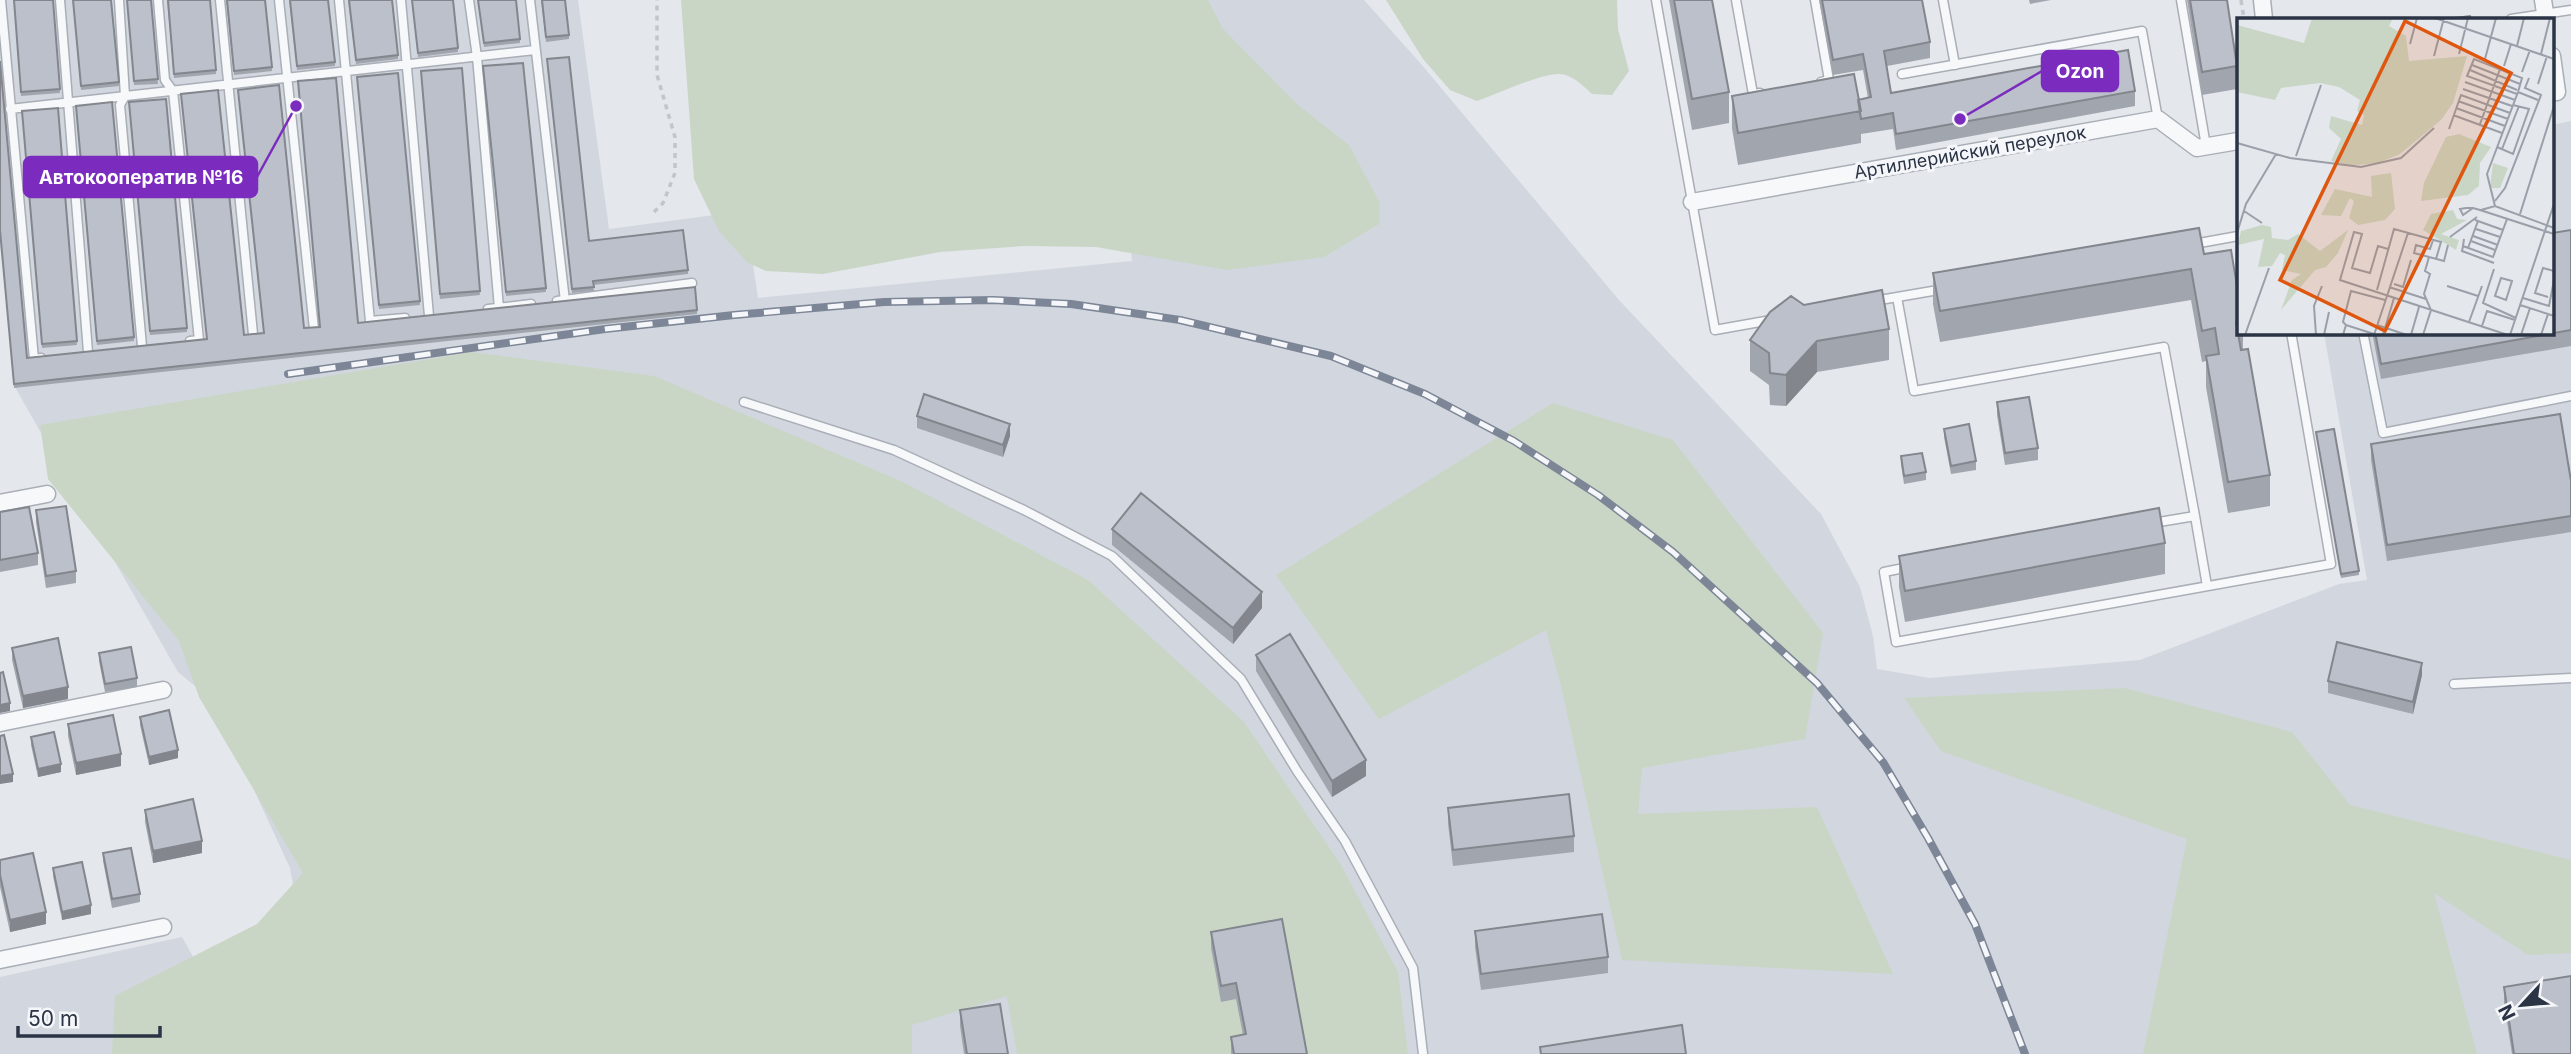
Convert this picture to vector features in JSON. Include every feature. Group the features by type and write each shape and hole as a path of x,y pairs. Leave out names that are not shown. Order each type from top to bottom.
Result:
{"street":[{"path":"2262,0 2264,18"},
{"path":"2554,65 2560,91"},
{"name":"Артиллерийский переулок","path":"1692,202 2158,119"},
{"path":"2158,119 2197,148 2237,141"},
{"path":"0,503 47,494"},
{"path":"0,723 163,690"},
{"path":"0,960 163,927"}],"lane":[{"path":"1,0 34,359 48,357"},
{"path":"60,0 88,352"},
{"path":"118,0 125,96 120,105 142,346"},
{"path":"158,0 165,80 173,91 200,340 177,342"},
{"path":"220,0 253,334"},
{"path":"279,0 314,329"},
{"path":"340,0 370,321 441,315"},
{"path":"401,0 409,64 429,316"},
{"path":"469,0 477,57 499,308"},
{"path":"530,0 565,301"},
{"path":"1656,0 1715,330 1780,318"},
{"path":"1737,0 1753,94 1766,92"},
{"path":"1815,0 1829,80 1816,83"},
{"path":"1943,0 1955,65"},
{"path":"2181,0 2206,146"},
{"path":"2515,18 2545,11 2571,10"},
{"path":"1902,74 2143,31 2158,119"},
{"path":"10,109 535,50"},
{"path":"2184,246 2237,236"},
{"path":"552,302 692,283"},
{"path":"1858,304 1952,287"},
{"path":"1897,297 1914,391 2164,347 2207,586"},
{"path":"476,310 539,303"},
{"path":"1924,564 1884,572 1896,642 2331,564 2291,334"},
{"path":"2363,334 2383,433 2571,396"},
{"path":"129,347 154,345"},
{"path":"75,354 102,350"},
{"path":"744,402 894,450 1024,510 1112,556 1241,679 1297,771 1345,841 1412,968 1423,1054"},
{"path":"2140,526 2194,516"},
{"path":"2454,684 2571,678"}],"path":[{"path":"654,212 663,203 675,173 675,136 657,75 657,0"},
{"path":"2241,0 2244,18"}],"shaded area":[{"path":"0,0 578,0 609,229 745,211 758,298 1132,261 1107,0 1364,0 1619,300 1821,514 1860,587 1873,636 1877,669 1930,678 2140,660 2339,584 2367,580 2324,334 2554,334 2554,125 2571,121 2571,1054 374,1054 301,929 290,868 213,701 178,672 16,389 0,246"},
{"path":"182,937 248,1054 0,1054 0,977"}],"green space":[{"path":"681,0 1208,0 1223,29 1298,105 1349,145 1380,203 1379,224 1324,257 1227,270 1096,247 1024,246 940,252 823,274 766,271 748,263 719,231 694,179"},
{"path":"1386,0 1617,0 1618,29 1629,71 1612,95 1592,94 1573,78 1559,74 1530,81 1477,101 1450,90 1423,59"},
{"path":"471,352 654,376 903,482 1088,580 1244,722 1341,865 1398,972 1408,1054 1017,1054 1007,996 912,1025 912,1054 112,1054 115,996 257,924 303,873 199,697 179,641 48,479 40,425"},
{"path":"1553,403 1673,440 1823,633 1805,739 1642,768 1638,814 1817,807 1893,974 1622,960 1546,630 1379,719 1276,575"},
{"path":"2124,688 2292,732 2350,805 2571,860 2571,953 2528,955 2434,893 2477,1054 2143,1054 2187,839 1941,751 1904,698"}],"building":[{"path":"14,0 53,0 60,89 21,92"},
{"path":"73,0 111,0 119,82 81,86"},
{"path":"127,0 151,0 158,79 134,81"},
{"path":"168,0 210,0 216,70 174,74"},
{"path":"227,0 265,0 272,67 234,71"},
{"path":"290,0 328,0 335,62 297,66"},
{"path":"349,0 392,0 398,55 356,60"},
{"path":"412,0 453,0 458,48 418,53"},
{"path":"478,0 516,0 520,39 484,43"},
{"path":"542,0 565,0 569,35 546,37"},
{"path":"1674,0 1712,0 1729,92 1692,99"},
{"path":"1822,0 1922,0 1930,42 1884,51 1891,93 2128,50 2135,91 1896,134 1893,113 1861,119 1858,100 1871,97 1863,54 1833,60"},
{"path":"2190,0 2227,0 2237,66 2202,72"},
{"path":"569,57 589,241 683,230 688,270 593,281 594,287 572,289 547,59"},
{"path":"0,61 27,358 207,339 181,94 218,90 244,335 264,333 238,90 279,85 304,328 320,327 298,81 336,78 358,323 695,287 697,310 14,384 0,230"},
{"path":"523,63 546,288 506,292 483,66"},
{"path":"462,68 480,291 440,294 421,71"},
{"path":"398,73 420,301 379,305 357,77"},
{"path":"1854,74 1861,111 1738,133 1732,96"},
{"path":"166,99 187,328 150,331 129,102"},
{"path":"112,102 134,337 97,341 76,106"},
{"path":"58,108 77,341 42,344 22,111"},
{"path":"2199,228 2204,254 2231,250 2237,286 2237,334 2241,350 2248,349 2270,475 2228,482 2206,356 2219,354 2215,328 2202,331 2191,269 1940,311 1933,273"},
{"path":"2571,230 2571,330 2554,333 2554,233"},
{"path":"1882,290 1889,329 1817,341 1786,375 1770,373 1769,353 1750,340 1770,312 1791,296 1804,305"},
{"path":"2375,334 2549,334 2381,364"},
{"path":"924,394 1010,424 1003,445 917,416"},
{"path":"2029,397 2038,448 2005,453 1997,402"},
{"path":"2560,414 2571,481 2571,516 2387,545 2371,444"},
{"path":"1969,424 1976,461 1951,466 1944,429"},
{"path":"2334,429 2359,571 2341,574 2316,432"},
{"path":"1922,453 1926,472 1904,476 1901,456"},
{"path":"1141,493 1262,592 1233,628 1112,529"},
{"path":"66,506 76,571 46,576 36,510"},
{"path":"29,507 38,553 0,560 0,512"},
{"path":"2159,508 2165,543 1905,591 1899,556"},
{"path":"1290,634 1366,760 1332,781 1256,655"},
{"path":"58,638 68,687 23,696 12,648"},
{"path":"2337,642 2422,663 2413,702 2328,681"},
{"path":"131,647 137,678 105,684 99,653"},
{"path":"3,672 10,703 0,705 0,673"},
{"path":"169,710 178,750 149,757 140,717"},
{"path":"113,715 121,754 76,763 68,724"},
{"path":"54,732 61,764 38,769 31,737"},
{"path":"4,735 13,774 0,776 0,736"},
{"path":"1569,794 1574,836 1453,850 1448,808"},
{"path":"193,799 202,841 153,851 145,810"},
{"path":"131,848 140,894 112,899 103,853"},
{"path":"33,853 46,912 10,920 0,875 0,860"},
{"path":"82,862 91,905 62,912 53,868"},
{"path":"1602,914 1608,957 1481,974 1475,931"},
{"path":"1282,919 1307,1054 1234,1054 1231,1037 1246,1034 1236,983 1221,986 1211,932"},
{"path":"2571,976 2571,1054 2514,1054 2504,987"},
{"path":"1000,1004 1008,1054 967,1054 960,1010"},
{"path":"1682,1025 1686,1054 1541,1054 1540,1047"}],"railway":[{"path":"288,374 605,329 734,315 884,302 993,300 1071,304 1180,320 1331,356 1425,394 1514,441 1598,495 1673,552 1817,683 1883,762 1928,838 1975,924 2025,1054"}],"place":[{"name":"Автокооператив №16","path":"296,106"},
{"name":"Ozon","path":"1960,119"}]}
